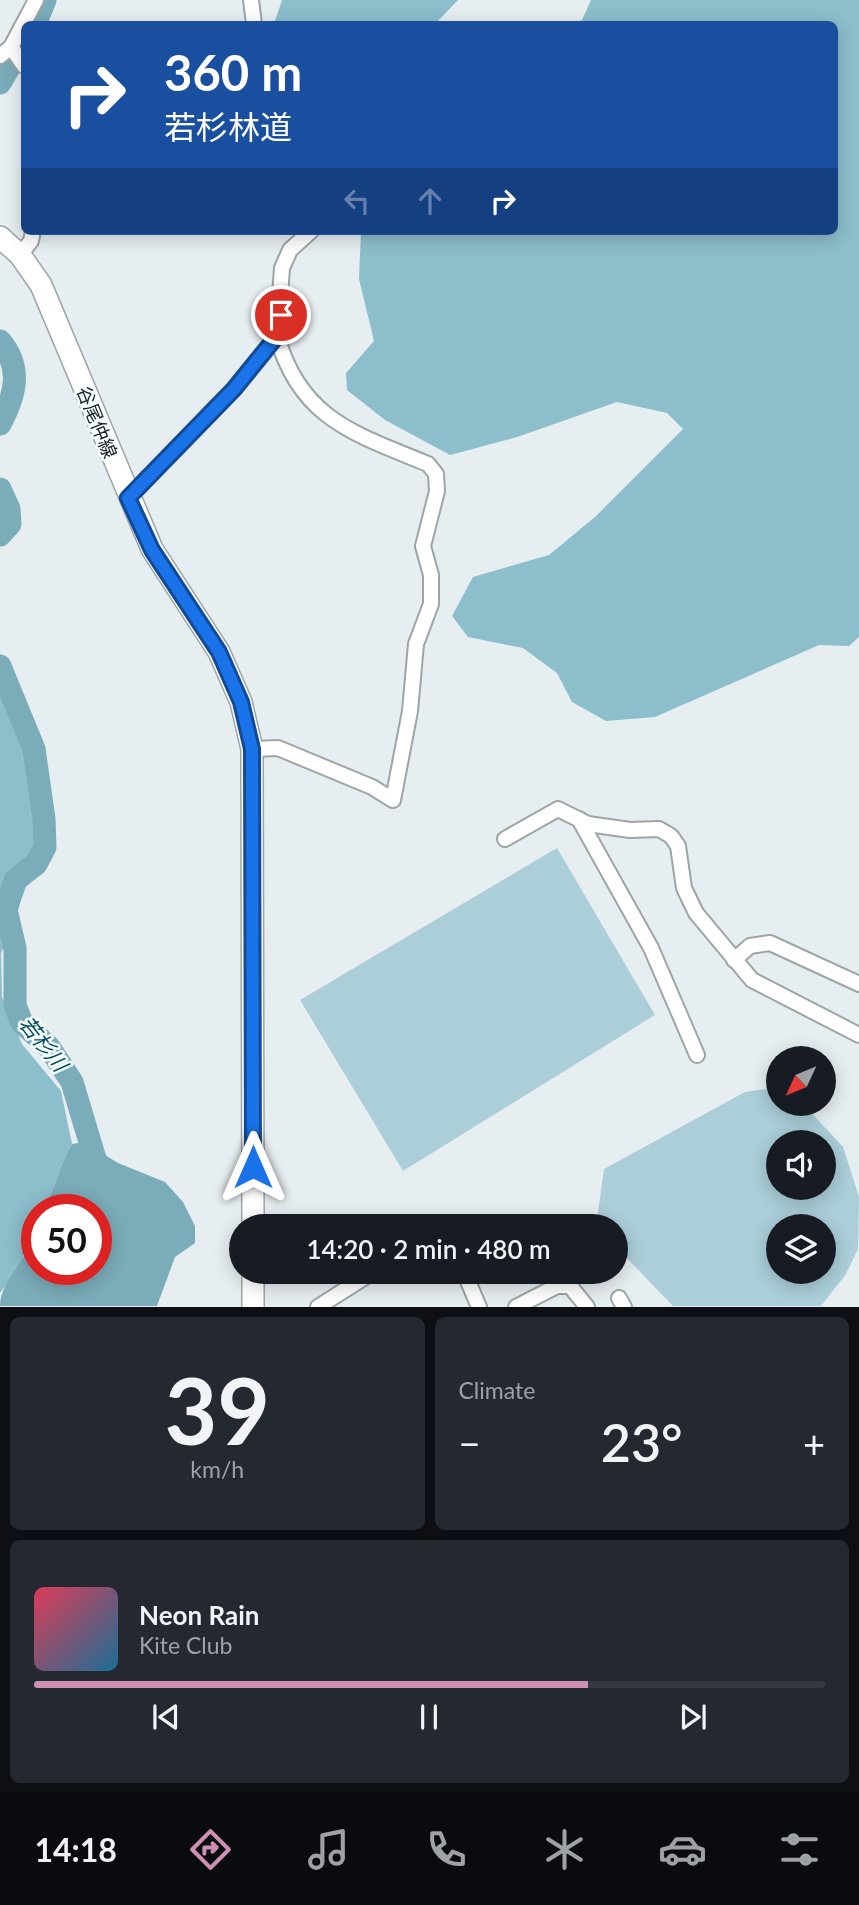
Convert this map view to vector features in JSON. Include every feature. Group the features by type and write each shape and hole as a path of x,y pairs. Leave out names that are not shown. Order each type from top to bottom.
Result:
{"main road":[{"name":"谷尾仲線","path":"0,237 20,255 41,285 152,550 219,652 241,702 252,749 253,1214"},
{"path":"253,1284 253,1307"}],"street":[{"path":"24,21 36,0"},
{"path":"251,0 254,21"},
{"path":"8,51 21,27"},
{"path":"20,255 32,235"},
{"path":"252,749 278,748 372,787 393,800 410,711 416,644 431,604 430,575 423,546 437,491 436,474 428,464 327,418 304,396 293,379 277,336 282,268 290,250 307,235"},
{"path":"128,498 234,389 277,336"},
{"path":"505,839 558,809 588,824 630,830 659,828 671,836 678,846 688,897 696,913 752,980 859,1035"},
{"path":"578,818 650,948 697,1055"},
{"path":"734,960 750,946 771,943 859,984"},
{"path":"318,1307 354,1284"},
{"path":"469,1284 479,1307"},
{"path":"516,1307 557,1286 570,1286 587,1307"}],"shaded area":[{"path":"282,0 458,0 438,21 275,21"},
{"path":"591,0 859,0 859,637 849,646 819,645 655,717 606,721 572,702 557,673 523,648 468,637 452,616 473,577 549,555 595,517 683,429 667,413 617,402 517,437 450,455 385,420 347,390 346,373 374,341 359,279 361,235 838,235 838,21 582,20"},
{"path":"0,653 40,744 44,870 26,887 1,954 2,997 22,1044 61,1091 72,1144 52,1194 21,1194 21,1264 0,1293"},
{"path":"557,848 655,1015 403,1171 300,1000"},
{"path":"766,1089 766,1116 814,1116 827,1130 766,1130 766,1200 836,1200 836,1139 843,1147 859,1197 858,1249 846,1274 821,1306 673,1306 628,1259 628,1214 598,1214 604,1169 745,1092"},
{"path":"84,1142 118,1163 165,1182 183,1202 195,1226 195,1243 175,1257 157,1306 0,1306 6,1284 21,1260 21,1285 112,1285 112,1194 52,1194 72,1144"}],"waterway":[{"name":"若杉川","path":"36,21 45,0"},
{"name":"若杉川","path":"0,83 21,47"},
{"name":"若杉川","path":"0,341 12,361 14,372 13,393 0,424"},
{"name":"若杉川","path":"0,489 9,509 10,524 0,535"},
{"name":"若杉川","path":"0,666 34,749 44,819 45,847 36,864 15,880 6,910 15,948 15,1005 22,1023 49,1047 72,1082 99,1172"}],"route":[{"path":"253,1167 252,749 241,702 219,652 152,550 128,498 234,389 277,336 281,315"}]}
